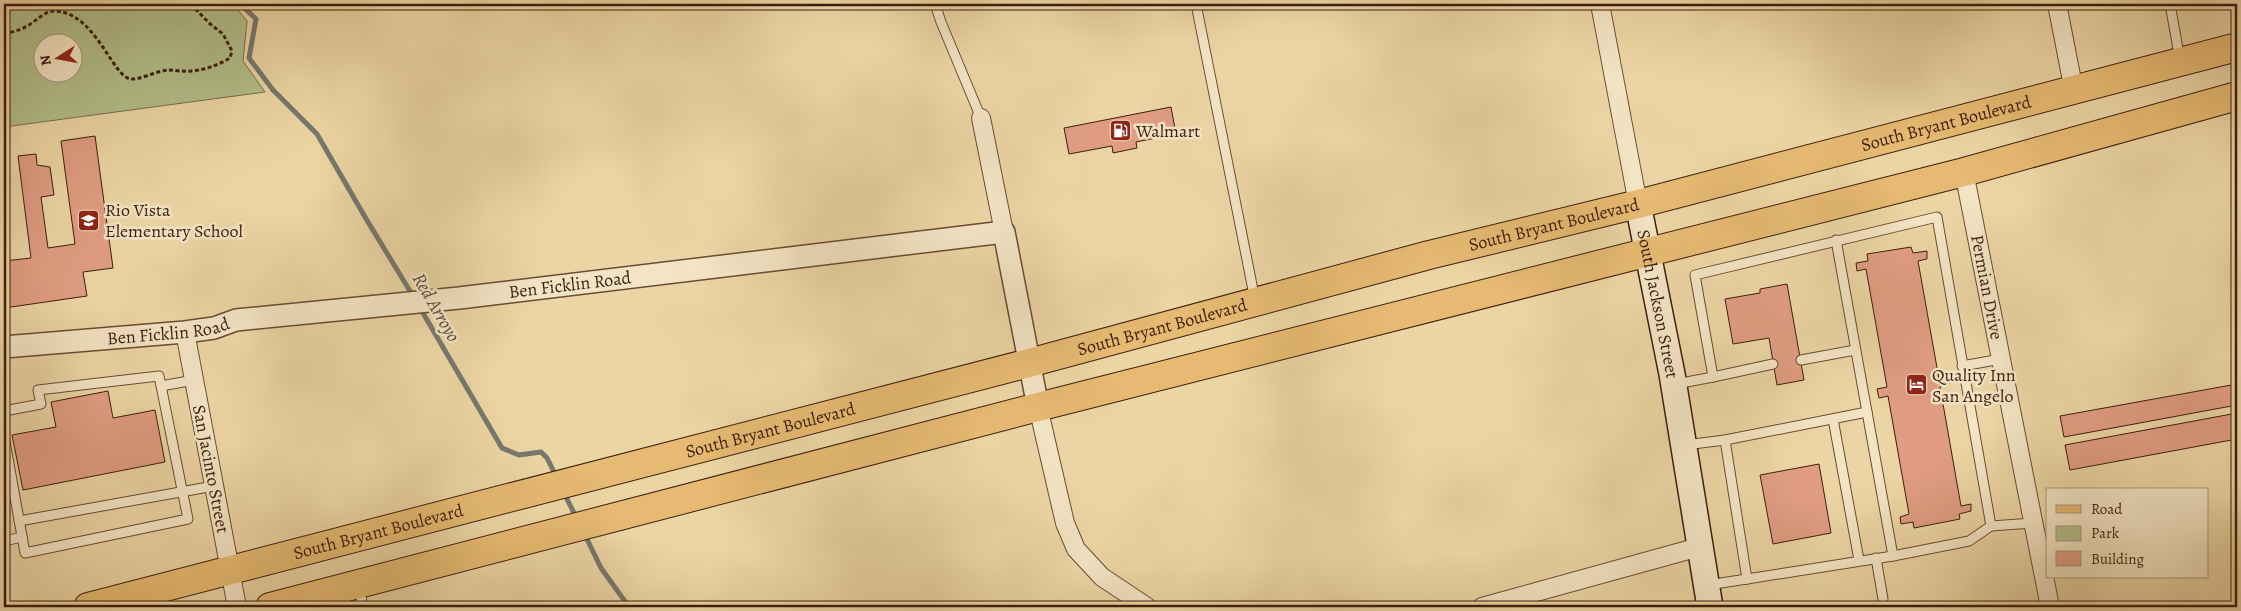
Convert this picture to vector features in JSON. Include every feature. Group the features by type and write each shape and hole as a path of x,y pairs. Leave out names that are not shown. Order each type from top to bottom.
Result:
{"main road":[{"name":"South Bryant Boulevard","path":"88,607 1029,363 1429,255 1638,204 2237,47"},
{"path":"270,607 360,596 489,550 1038,407 1964,172 2237,96"},
{"name":"South Jackson Street","path":"1638,204 1674,384 1708,596"}],"street":[{"name":"South Jackson Street","path":"1600,4 1638,204"},
{"path":"2057,4 2074,91"},
{"path":"980,118 1038,407 1065,523 1076,549 1102,577 1147,607"},
{"name":"Permian Drive","path":"1964,172 2050,607"},
{"name":"Ben Ficklin Road","path":"4,347 185,332 214,328 236,320 459,298 1004,232"},
{"name":"San Jacinto Street","path":"185,332 237,607"},
{"path":"1482,607 1699,547"}],"lane":[{"path":"935,4 980,118"},
{"path":"1196,4 1255,302"},
{"path":"2170,4 2181,62"},
{"path":"1713,377 1695,275 1936,217 1991,526"},
{"path":"1836,240 1893,556"},
{"path":"1801,360 1855,350"},
{"path":"1962,366 2002,359"},
{"path":"1674,384 1773,364"},
{"path":"4,411 41,404 38,390 159,376 188,519 25,552 4,436"},
{"path":"161,386 194,380"},
{"path":"1683,446 1725,440 1867,412"},
{"path":"1834,419 1859,560"},
{"path":"1725,440 1747,579"},
{"path":"19,521 214,486"},
{"path":"1708,596 1747,579 1893,556 1969,541 1991,526 2034,523"},
{"path":"4,541 22,537"},
{"path":"1876,558 1883,598"}],"path":[{"path":"4,34 21,30 41,15 50,11 62,12 79,19 93,32 108,52 116,68 122,75 130,79 168,70 190,71 210,67 230,58 232,52 223,34 209,24 191,4"}],"green space":[{"path":"4,4 233,4 247,21 243,61 265,92 4,127"}],"building":[{"name":"Walmart","path":"1171,107 1176,134 1136,142 1137,148 1113,153 1112,146 1069,154 1064,128"},
{"name":"Rio Vista Elementary School","path":"95,136 113,268 83,272 87,296 4,308 4,261 31,258 18,156 36,154 37,165 50,167 54,195 41,197 48,248 75,244 61,141"},
{"name":"Quality Inn San Angelo","path":"1911,247 1913,253 1927,251 1927,259 1918,261 1939,379 1947,377 1949,384 1940,387 1961,506 1971,504 1971,511 1959,514 1960,519 1914,528 1913,522 1901,524 1900,517 1909,514 1888,396 1879,398 1877,389 1887,387 1866,269 1857,271 1856,263 1868,261 1867,254"},
{"path":"1787,284 1804,380 1777,385 1769,338 1733,344 1725,299 1760,293 1760,289"},
{"path":"2237,384 2237,405 2064,437 2060,416"},
{"path":"108,391 113,418 155,410 165,462 23,490 12,435 56,427 51,402"},
{"path":"2237,413 2237,439 2070,470 2065,445"},
{"path":"1819,464 1831,533 1773,544 1760,475"}],"waterway":[{"name":"Red Arroyo","path":"240,4 256,19 249,58 273,90 317,134 413,296"},
{"name":"Red Arroyo","path":"420,308 502,448 519,455 541,452 547,458 556,476"},
{"name":"Red Arroyo","path":"564,493 577,519"},
{"name":"Red Arroyo","path":"584,533 601,568 629,607"}],"place":[{"name":"Walmart","path":"1120,131"},
{"name":"Rio Vista Elementary School","path":"89,220"},
{"name":"Quality Inn San Angelo","path":"1916,385"}]}
